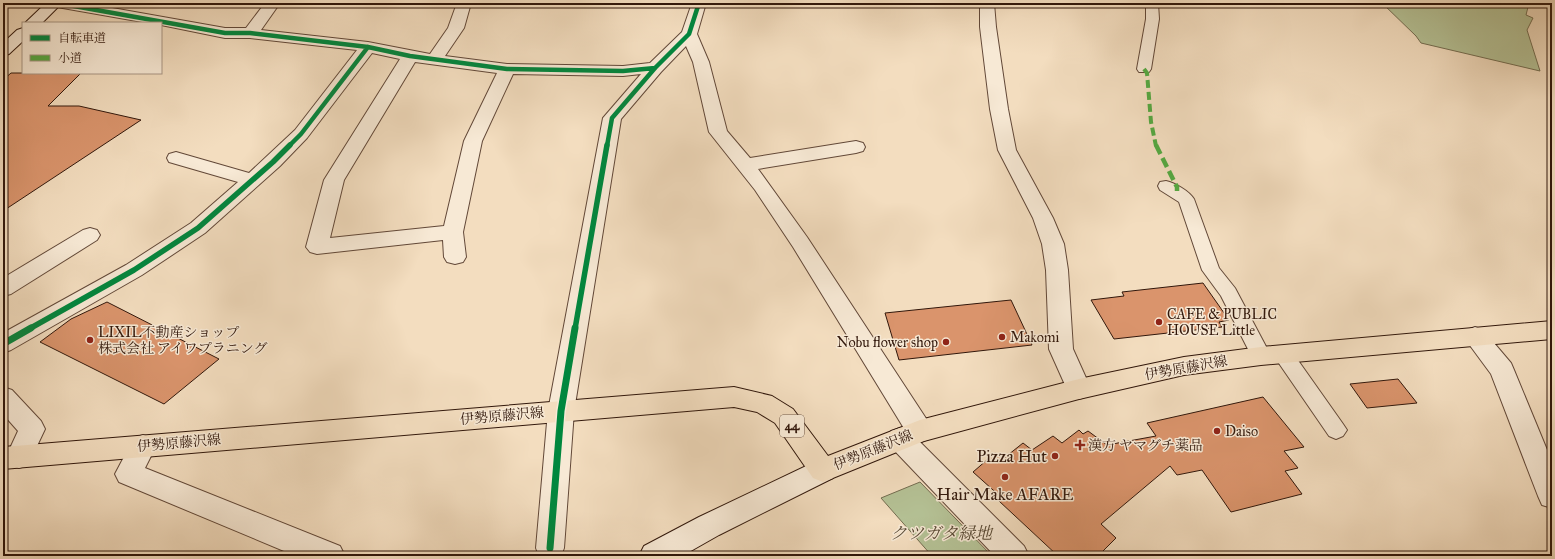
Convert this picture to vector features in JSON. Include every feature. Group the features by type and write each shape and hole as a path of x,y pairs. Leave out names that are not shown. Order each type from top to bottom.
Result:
{"main road":[{"name":"伊勢原藤沢線","path":"11,457 734,397 763,403 784,416 823,470 910,435 1080,389 1184,366 1272,355 1552,330"}],"street":[{"path":"35,22 56,3 135,16 225,34 250,33 368,47 410,56 507,69 623,71 655,68"},
{"path":"250,33 273,3"},
{"path":"435,59 456,28 464,3"},
{"path":"550,548 561,411 612,118 655,68 689,34 699,3"},
{"path":"987,3 988,27 999,110 1007,150 1043,218 1053,244 1057,270 1061,349 1080,389"},
{"path":"3,51 22,34"},
{"path":"689,34 701,62 718,132 762,186 800,242 910,435 1014,556"},
{"path":"3,344 134,270 198,228 273,162 301,134 368,47"},
{"path":"410,56 334,180 317,247 454,232"},
{"path":"455,257 454,232 473,141 507,69"},
{"path":"745,165 856,148"},
{"path":"176,158 252,180"},
{"path":"3,288 90,234"},
{"path":"1475,336 1502,370 1552,496"},
{"path":"3,397 32,429 11,457"},
{"path":"143,446 129,474 330,556"},
{"path":"654,556 709,526 823,470"}],"lane":[{"path":"1144,69 1145,54 1154,17 1152,3"},
{"path":"1166,186 1186,198 1211,270 1229,293 1272,355 1336,430"}],"green space":[{"path":"1382,3 1529,3 1526,15 1533,18 1527,30 1540,71 1421,43 1416,36"},
{"name":"クツガタ緑地","path":"920,482 992,556 932,556 881,498"}],"building":[{"path":"11,73 80,74 48,106 79,106 141,120 3,211 3,80"},
{"path":"1203,283 1229,320 1219,322 1222,327 1114,339 1091,300 1124,296 1122,292"},
{"path":"1011,300 1032,345 899,360 885,313"},
{"path":"107,302 219,359 164,404 40,342 71,319"},
{"path":"1398,379 1417,403 1367,408 1350,384"},
{"path":"1263,397 1304,447 1284,451 1298,468 1285,471 1302,494 1231,512 1202,470 1177,475 1170,466 1101,524 1116,538 1098,556 1058,556 999,501 1002,498 973,472 995,453 1003,459 1023,443 1032,450 1053,436 1062,443 1079,430 1083,434 1088,431 1107,445 1156,436 1147,423"}],"marked path":[{"path":"1144,69 1147,73 1151,122 1156,147 1177,187 1177,191"}],"cycle path":[{"path":"57,3 225,33 250,33 368,47 410,56 507,69 623,71 655,68"},
{"path":"550,548 561,411 612,118 655,68 689,34 699,3"},
{"path":"3,344 134,270 198,228 273,162 301,134 368,47"}],"place":[{"name":"CAFE & PUBLIC HOUSE Little","path":"1159,322"},
{"name":"Makomi","path":"1002,337"},
{"name":"LIXIL不動産ショップ 株式会社 アイワプラニング","path":"90,340"},
{"name":"Nobu flower shop","path":"946,342"},
{"name":"Daiso","path":"1217,431"},
{"name":"漢方 ヤマグチ薬品","path":"1080,445"},
{"name":"Pizza Hut","path":"1055,456"},
{"name":"Hair Make AFARE","path":"1005,477"}]}
